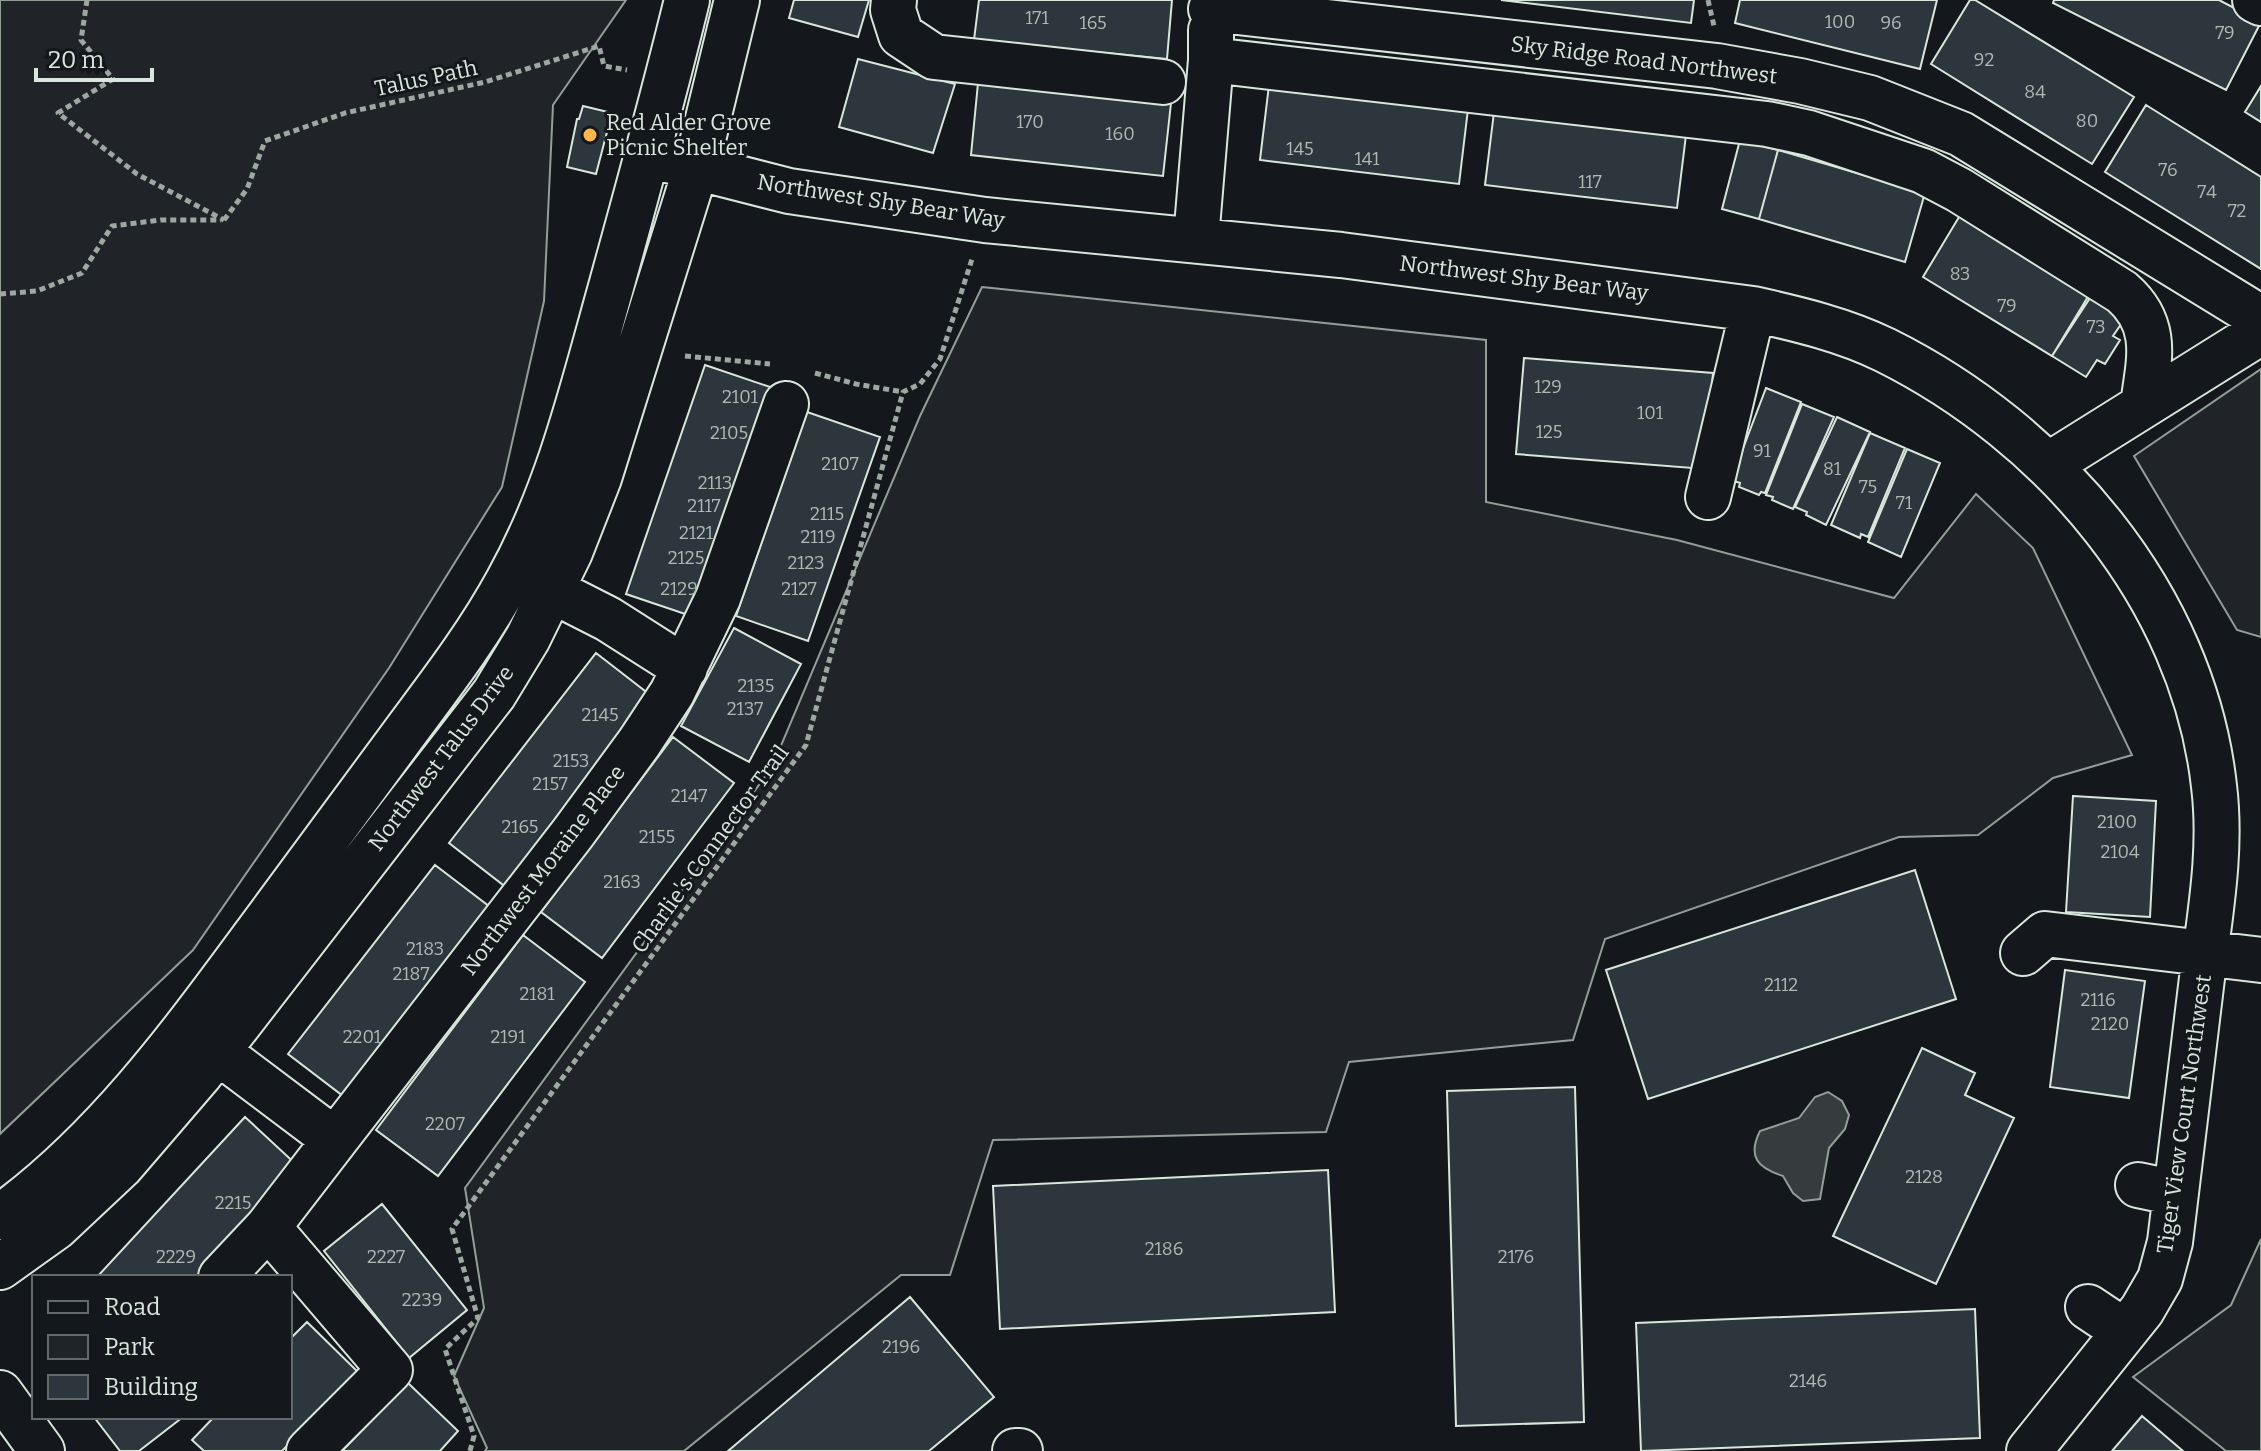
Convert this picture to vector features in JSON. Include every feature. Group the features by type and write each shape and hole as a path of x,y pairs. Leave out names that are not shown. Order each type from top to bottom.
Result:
{"street":[{"name":"Northwest Talus Drive","path":"0,1267 56,1227 121,1166 201,1039 266,922 466,649 509,580 570,437 648,155 687,0"},
{"name":"Northwest Talus Drive","path":"0,1217 27,1198 73,1157 138,1086 201,1039 494,694 528,638 570,552 599,478 696,168 737,0"},
{"path":"894,0 893,10 901,35 934,57 1163,82"},
{"path":"2255,0 2261,3"},
{"name":"Sky Ridge Road Northwest","path":"1196,239 1211,60 1210,5 1717,66 1870,98 1961,134 2261,318"},
{"path":"1211,60 1767,124 1838,141 1923,171 1959,190 2122,292 2137,305 2146,320 2150,341 2143,405"},
{"name":"Northwest Shy Bear Way","path":"648,155 789,191 985,220 1341,255 1753,309 1811,322 1885,350 1962,395 2050,464 2087,504 2140,579 2179,653 2206,733"},
{"path":"1708,497 1753,309"},
{"path":"2050,464 2261,332"},
{"name":"Northwest Moraine Place","path":"223,1275 268,1227 639,743 685,668 718,598 786,404"},
{"path":"551,590 608,619 685,668"},
{"name":"Tiger View Court Northwest","path":"2029,1451 2142,1310 2160,1279 2170,1242 2157,1189 2205,952 2218,853 2215,787 2206,733"},
{"path":"2023,953 2045,934 2261,960"},
{"path":"201,1039 335,1140"},
{"path":"268,1227 390,1370 309,1451"},
{"path":"2088,1307 2124,1331"},
{"path":"0,1393 42,1451"}],"path":[{"path":"87,0 81,40 113,79 58,113 137,174 224,220"},
{"name":"Talus Path","path":"224,220 247,189 265,141 345,113 485,82 599,46 604,66 668,77"},
{"path":"0,294 37,291 82,273 112,226 161,220 224,220"},
{"name":"Charlie's Connector Trail","path":"470,1451 474,1436 445,1349 478,1318 452,1229 806,745 903,392 920,384 940,359 985,220"}],"green space":[{"path":"0,0 626,0 553,105 544,301 502,487 389,668 193,950 0,1134"},
{"path":"982,287 1486,340 1486,502 1677,540 1894,598 1976,494 2033,548 2132,755 2053,778 1978,835 1899,837 1605,939 1573,1040 1349,1062 1326,1132 993,1140 950,1275 901,1275 684,1451 485,1451 487,1448 454,1376 484,1308 465,1188 772,767 920,416"},
{"path":"2261,369 2261,637 2237,630 2134,456"},
{"path":"2261,1239 2261,1451 2226,1451 2133,1377 2231,1305"}],"shaded area":[{"path":"1828,1092 1842,1101 1849,1115 1845,1129 1829,1148 1820,1199 1803,1201 1793,1193 1783,1176 1767,1169 1757,1160 1756,1140 1760,1131 1799,1118 1815,1097"}],"building":[{"path":"794,0 869,0 858,37 789,18"},
{"path":"979,0 1172,0 1167,59 974,40"},
{"path":"1501,0 1694,0 1691,23"},
{"path":"1740,0 1937,0 1920,69 1735,23"},
{"path":"1970,0 1975,0 2134,97 2092,164 1931,64"},
{"path":"2054,0 2219,0 2261,22 2226,90 2053,3"},
{"path":"858,59 955,84 933,153 839,127"},
{"path":"978,83 1171,103 1163,176 971,155"},
{"path":"1269,85 1468,109 1459,184 1260,160"},
{"path":"2261,86 2261,122 2245,112"},
{"path":"2146,105 2261,177 2261,269 2105,172"},
{"name":"Red Alder Grove Picnic Shelter","path":"583,106 612,113 596,174 567,167 577,119"},
{"path":"1494,112 1686,135 1677,208 1485,185"},
{"path":"1740,140 1778,150 1759,219 1722,209"},
{"path":"1778,150 1925,193 1905,262 1759,219"},
{"path":"1962,212 2092,290 2052,356 1923,277"},
{"path":"2092,295 2126,317 2113,336 2120,340 2105,364 2097,360 2086,377 2052,356"},
{"path":"1524,358 1713,373 1705,469 1516,454"},
{"path":"705,365 776,389 697,618 626,594"},
{"path":"1766,388 1801,402 1765,493 1759,495 1731,480"},
{"path":"1802,404 1834,417 1793,509 1766,495"},
{"path":"807,412 880,437 808,641 736,616"},
{"path":"1837,417 1870,432 1826,525 1795,507"},
{"path":"1870,433 1905,448 1868,537 1861,534 1860,538 1831,525"},
{"path":"1907,449 1940,463 1901,557 1868,542"},
{"path":"734,628 801,664 749,762 681,726"},
{"path":"596,653 654,698 507,888 449,843"},
{"path":"673,737 734,783 602,958 541,912"},
{"path":"2073,796 2156,801 2150,917 2066,912"},
{"path":"435,865 494,910 347,1099 288,1054"},
{"path":"1915,870 1956,999 1648,1099 1606,970"},
{"path":"523,935 585,982 438,1176 376,1130"},
{"path":"2065,970 2145,981 2129,1098 2050,1087"},
{"path":"1922,1048 1975,1073 1965,1095 2014,1118 1936,1284 1833,1236"},
{"path":"1575,1087 1584,1422 1456,1426 1447,1091"},
{"path":"245,1117 300,1168 201,1275 99,1275"},
{"path":"1328,1170 1335,1312 1000,1329 993,1186"},
{"path":"382,1204 467,1310 409,1358 324,1251"},
{"path":"910,1297 994,1397 929,1451 728,1451"},
{"path":"1975,1309 1980,1438 1641,1451 1636,1323"},
{"path":"307,1322 359,1373 282,1451 204,1451 192,1440 212,1419 292,1419 292,1337"},
{"path":"408,1383 458,1431 440,1451 342,1451"},
{"path":"2142,1416 2183,1451 2112,1451"},
{"path":"96,1419 180,1419 139,1451 120,1451"}],"place":[{"name":"Red Alder Grove Picnic Shelter","path":"590,135"}]}
